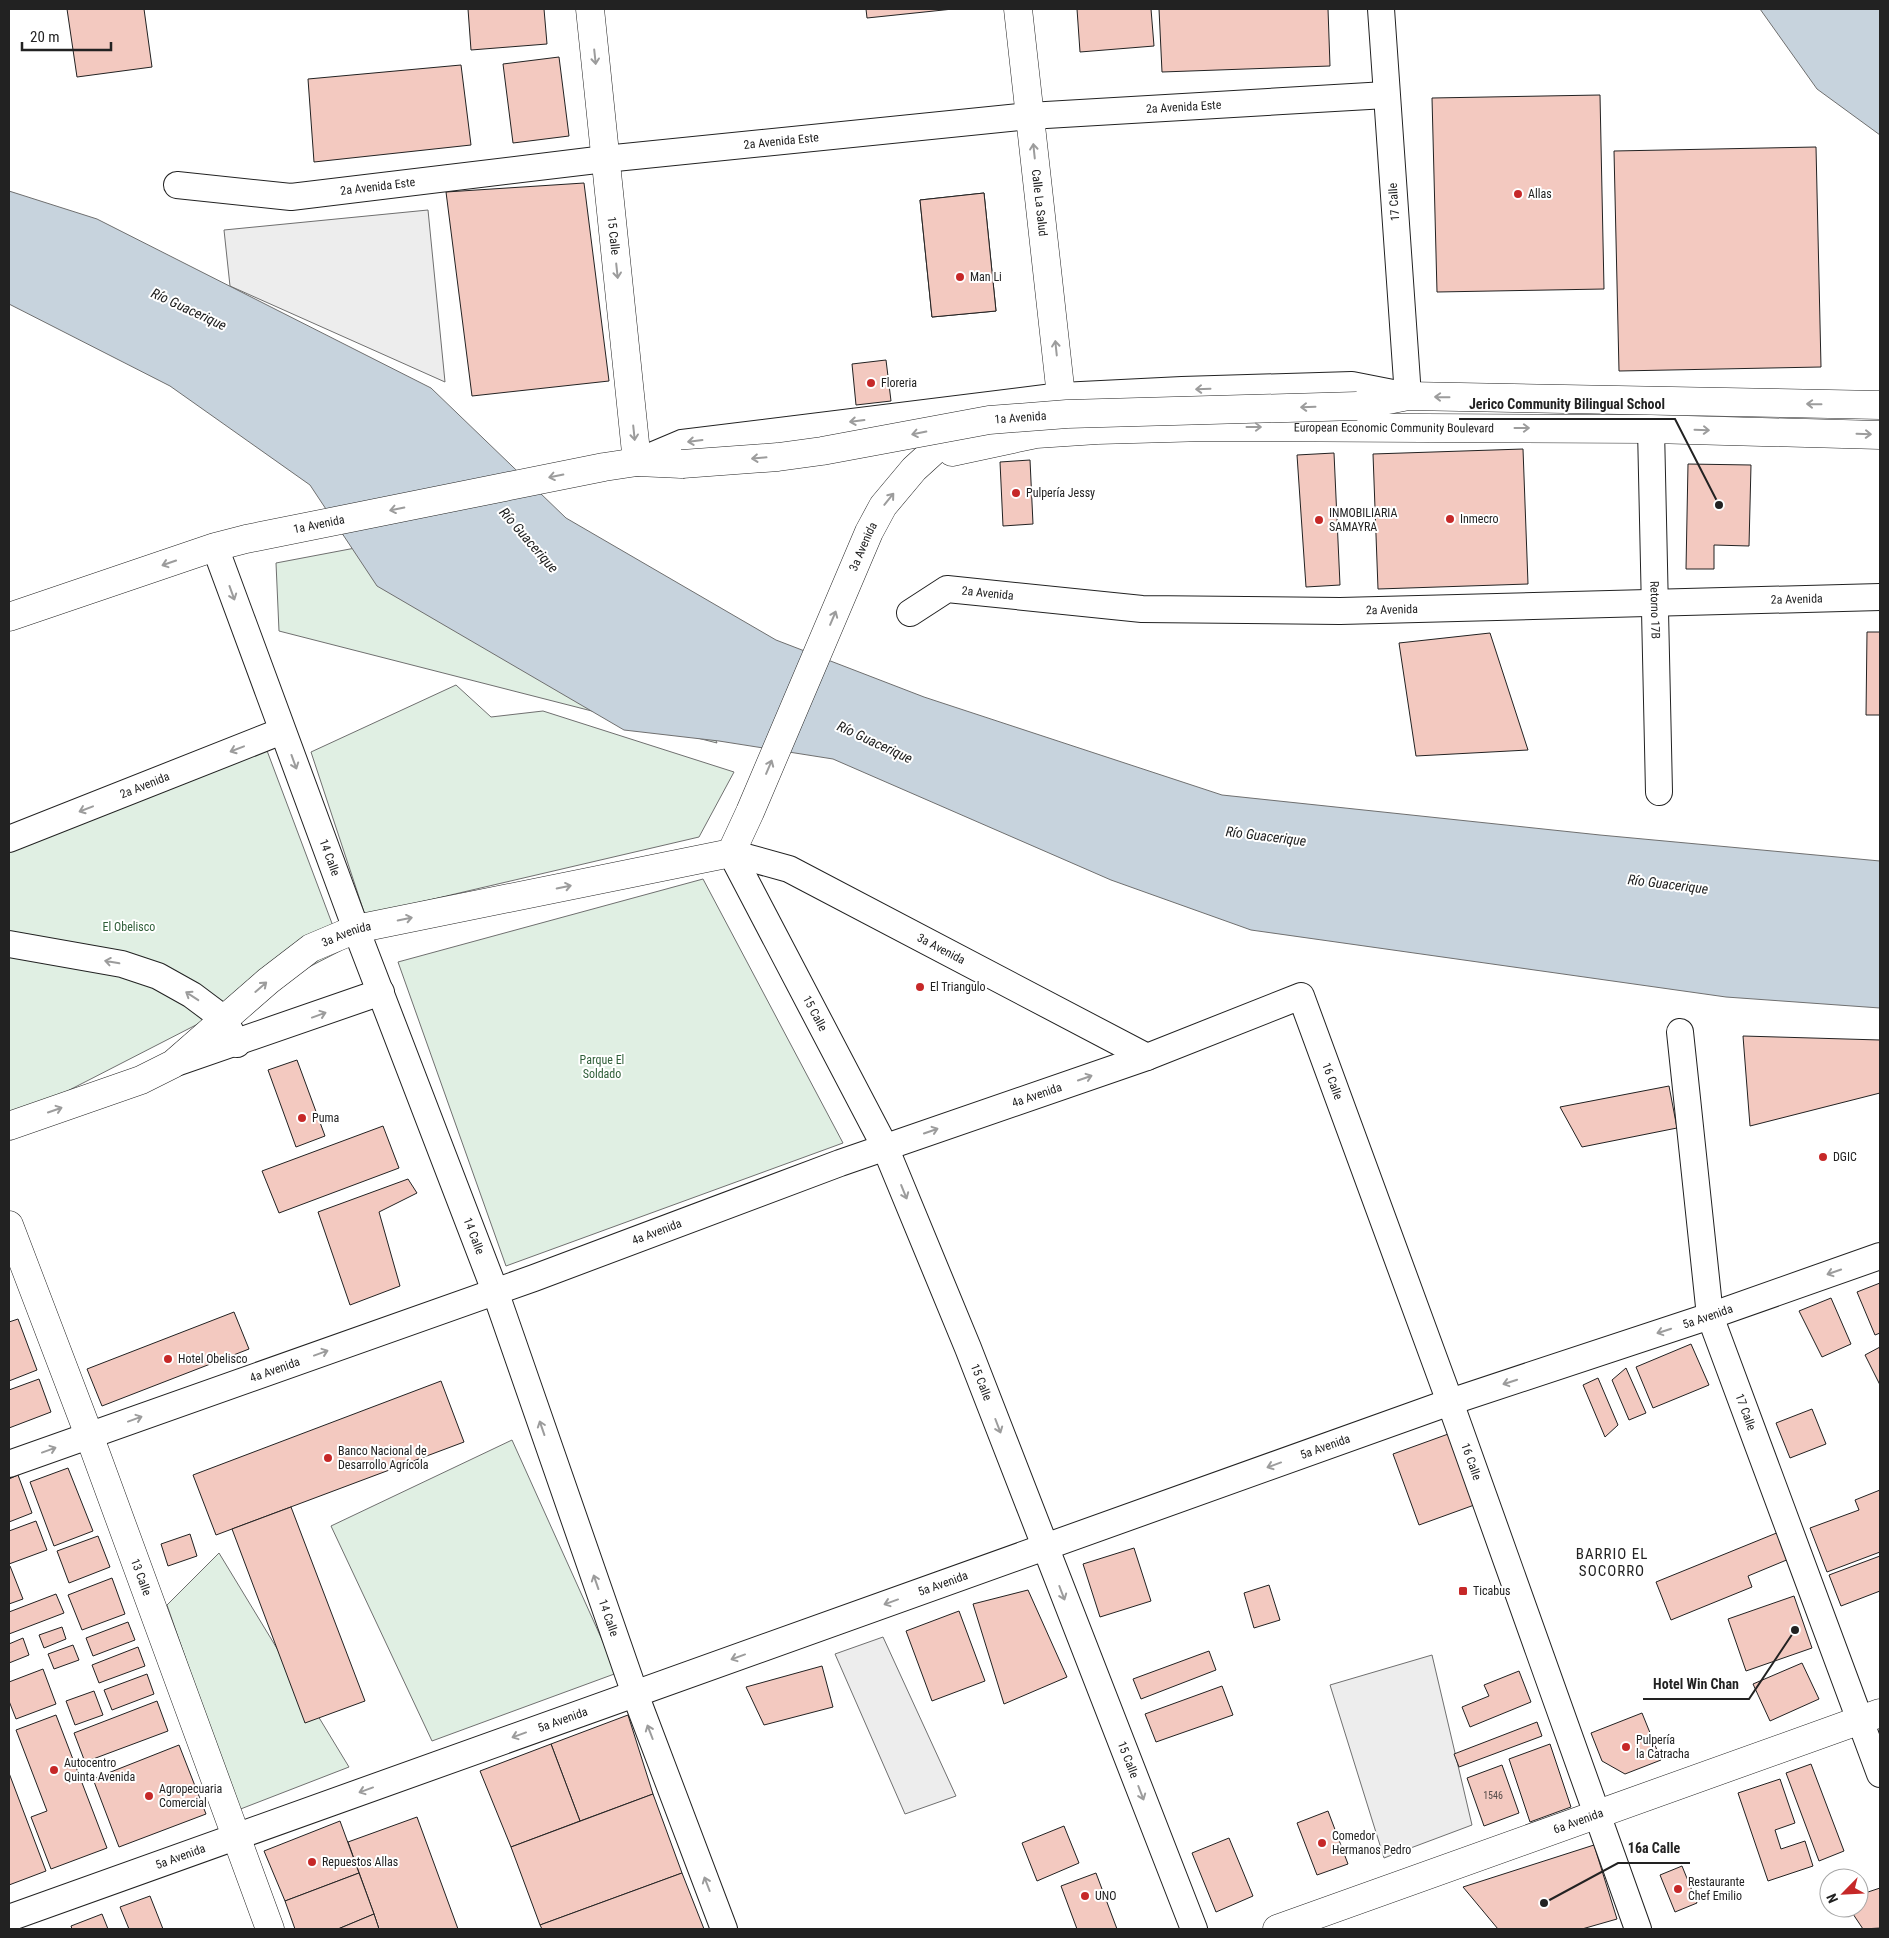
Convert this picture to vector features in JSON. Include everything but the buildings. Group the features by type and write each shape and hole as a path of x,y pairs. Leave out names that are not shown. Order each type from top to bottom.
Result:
{"main road":[{"name":"15 Calle","path":"590,9 637,462"},
{"name":"Calle La Salud","path":"1018,9 1061,396"},
{"name":"3a Avenida","path":"9,1126 141,1080 173,1064 268,981 311,948 356,929 731,853 869,532 883,506 914,469 948,438 966,430 1040,419 1052,412 1061,396"},
{"path":"1408,396 1880,405"},
{"name":"1a Avenida","path":"9,616 215,547 246,539 604,467 637,462 682,464 778,457 822,451 989,420 1067,414 1357,406 1408,396"},
{"name":"European Economic Community Boulevard","path":"914,469 955,450 1036,434 1097,430 1206,427 1651,429 1880,435"},
{"name":"13 Calle","path":"9,1225 270,1929"},
{"name":"6a Avenida","path":"1277,1929 1870,1717"}],"street":[{"name":"17 Calle","path":"1381,9 1408,396"},
{"name":"2a Avenida Este","path":"177,185 291,197 605,159 1030,116 1386,95"},
{"path":"1061,396 1352,385 1408,396"},
{"name":"1a Avenida","path":"637,462 682,443 1061,396"},
{"name":"Retorno 17B","path":"1651,429 1659,792"},
{"name":"14 Calle","path":"215,547 356,929 494,1291 635,1694 724,1929"},
{"name":"2a Avenida","path":"910,613 947,589 1142,609 1340,611 1880,597"},
{"name":"2a Avenida","path":"9,839 282,731"},
{"name":"3a Avenida","path":"731,853 789,869 1147,1057"},
{"name":"15 Calle","path":"731,853 885,1147 968,1348 1194,1929"},
{"path":"9,944 122,964 158,976 192,995 224,1019 237,1044"},
{"path":"173,1064 237,1044 381,992"},
{"name":"4a Avenida","path":"9,1464 494,1291 885,1147 1147,1057 1301,996"},
{"name":"16 Calle","path":"1301,996 1450,1402 1638,1929"},
{"name":"17 Calle","path":"1680,1032 1710,1316 1870,1717 1880,1774"},
{"name":"5a Avenida","path":"9,1918 1450,1402 1710,1316 1880,1256"}],"green space":[{"path":"408,538 696,697 717,743 279,631 276,563"},
{"path":"456,685 491,717 543,711 734,772 699,837 365,915 311,752"},
{"name":"El Obelisco","path":"263,740 342,950 9,1121 9,850"},
{"name":"Parque El Soldado","path":"703,879 843,1143 506,1266 398,962"},
{"path":"512,1440 617,1673 432,1741 331,1526"},
{"path":"219,1553 349,1767 238,1810 167,1605"}],"shaded area":[{"path":"428,210 445,382 230,286 224,230"},
{"path":"883,1637 956,1796 905,1814 835,1654"},
{"path":"1432,1655 1472,1825 1384,1858 1330,1685"}],"water":[{"path":"1760,9 1880,9 1880,135 1817,89"},
{"name":"Río Guacerique","path":"9,191 97,219 431,388 566,518 776,640 924,697 1222,795 1600,835 1880,861 1880,1008 1726,997 1251,930 1111,880 833,759 719,741 624,730 377,586 310,485 170,386 9,304"}],"place":[{"name":"Allas","path":"1518,194"},
{"name":"Man Li","path":"960,277"},
{"name":"Floreria","path":"871,383"},
{"name":"Pulpería Jessy","path":"1016,493"},
{"name":"Jerico Community Bilingual School","path":"1719,505"},
{"name":"Inmecro","path":"1450,519"},
{"name":"INMOBILIARIA SAMAYRA","path":"1319,520"},
{"name":"El Triangulo","path":"920,987"},
{"name":"Puma","path":"302,1118"},
{"name":"DGIC","path":"1823,1157"},
{"name":"Hotel Obelisco","path":"168,1359"},
{"name":"Banco Nacional de Desarrollo Agrícola","path":"328,1458"},
{"name":"Ticabus","path":"1463,1591"},
{"name":"Hotel Win Chan","path":"1795,1630"},
{"name":"Pulpería la Catracha","path":"1626,1747"},
{"name":"Autocentro Quinta Avenida","path":"54,1770"},
{"name":"Agropecuaria Comercial","path":"149,1796"},
{"name":"Comedor Hermanos Pedro","path":"1322,1843"},
{"name":"Repuestos Allas","path":"312,1862"},
{"name":"Restaurante Chef Emilio","path":"1678,1889"},
{"name":"UNO","path":"1085,1896"},
{"name":"16a Calle","path":"1544,1903"}],"district":[{"name":"BARRIO EL SOCORRO","path":"1612,1562"}]}
